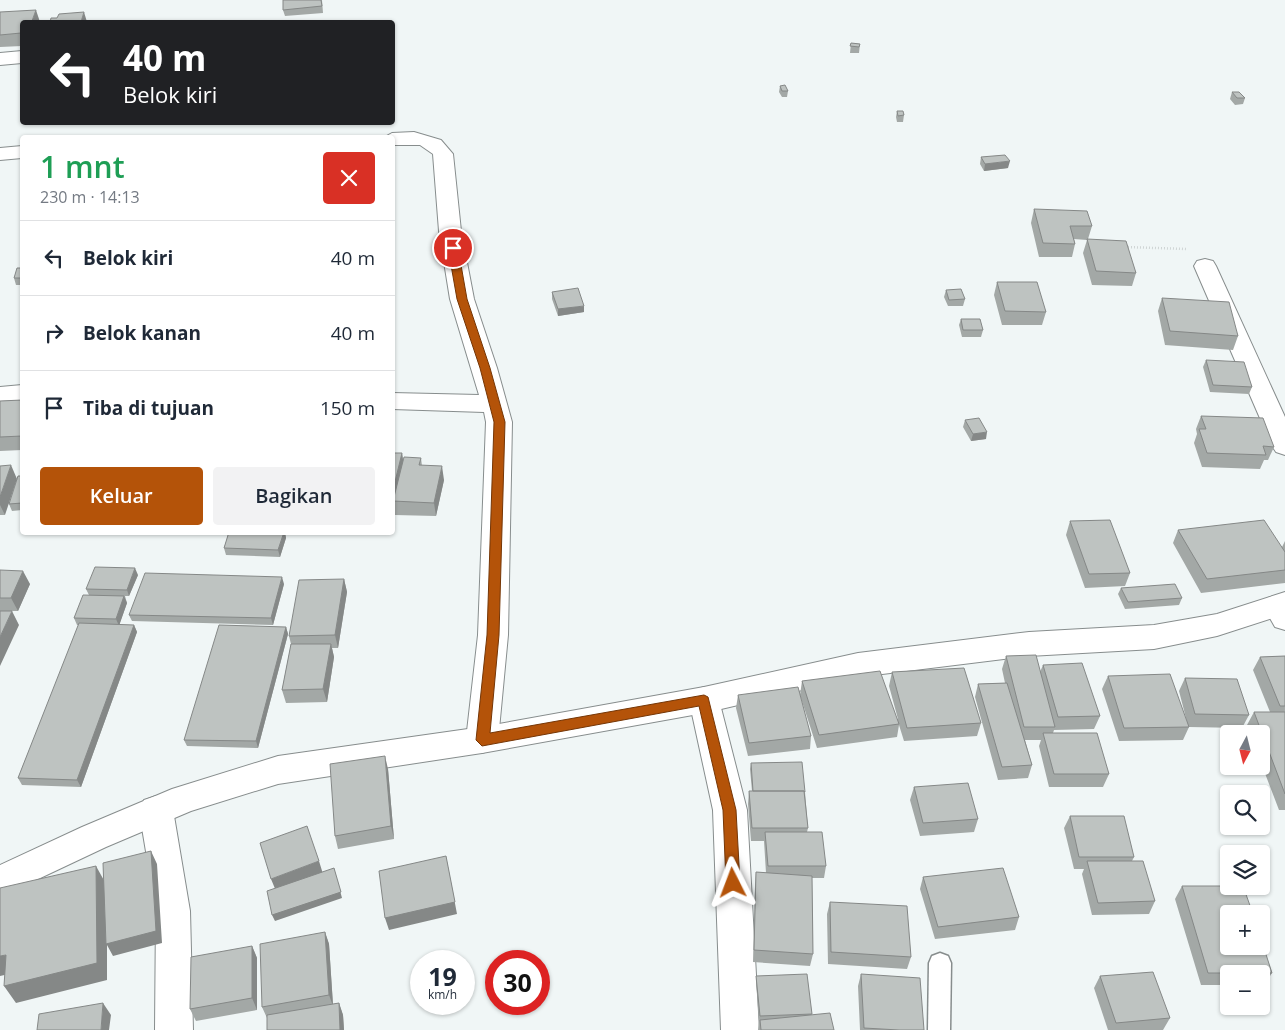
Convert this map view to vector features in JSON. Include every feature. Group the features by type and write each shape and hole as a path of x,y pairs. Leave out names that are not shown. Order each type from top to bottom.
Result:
{"street":[{"path":"0,59 20,57"},
{"path":"395,139 427,140 438,146 442,154 450,231 462,299 499,422 493,635 482,740"},
{"path":"0,154 20,152"},
{"path":"1205,266 1285,446"},
{"path":"0,394 20,393"},
{"path":"395,401 494,404"},
{"path":"0,882 94,836 156,810 184,799 278,770 482,740 704,700 858,665 1029,644 1154,637 1217,625 1283,609"},
{"path":"704,700 730,810 740,1030"},
{"path":"156,810 173,911 174,1030"}],"lane":[{"path":"939,1030 940,963"}],"path":[{"path":"1121,247 1192,250 1203,254 1205,266"}],"building":[{"path":"283,0 321,0 322,6 283,10"},
{"path":"36,10 32,20 20,20 20,33 0,35 0,12"},
{"path":"84,12 82,20 50,20 51,18 57,18 59,14"},
{"path":"851,43 860,44 859,47 850,46"},
{"path":"785,85 788,91 782,91 780,86"},
{"path":"1232,92 1239,92 1245,98 1237,98"},
{"path":"897,111 903,111 904,115 898,116"},
{"path":"1005,155 1010,161 985,164 981,157"},
{"path":"1034,209 1087,211 1092,226 1070,226 1075,244 1043,243"},
{"path":"1087,239 1126,241 1136,273 1096,271"},
{"path":"17,268 20,268 20,278 14,278"},
{"path":"997,282 1037,282 1046,312 1005,311"},
{"path":"578,288 584,306 558,309 552,292"},
{"path":"961,289 965,299 949,300 946,290"},
{"path":"1162,298 1229,302 1238,336 1170,331"},
{"path":"961,319 980,319 983,330 963,330"},
{"path":"1206,360 1244,362 1252,387 1213,385"},
{"path":"20,400 20,436 0,437 0,401"},
{"path":"1201,416 1263,418 1274,447 1263,446 1266,455 1207,453 1199,429 1206,429"},
{"path":"979,418 987,432 973,434 965,420"},
{"path":"395,453 402,453 395,482"},
{"path":"404,457 421,458 419,465 442,466 434,503 395,501 395,493"},
{"path":"11,465 0,497 0,466"},
{"path":"18,476 20,476 20,503 9,504"},
{"path":"1110,520 1130,573 1089,574 1070,521"},
{"path":"1264,520 1285,552 1285,570 1207,579 1178,530"},
{"path":"228,535 283,535 278,550 224,548"},
{"path":"95,567 135,568 127,590 86,589"},
{"path":"0,570 23,571 11,598 0,598"},
{"path":"145,573 282,577 271,618 129,615"},
{"path":"344,579 335,635 289,636 299,580"},
{"path":"1175,584 1182,598 1128,602 1121,588"},
{"path":"83,595 124,596 116,619 74,618"},
{"path":"0,611 12,611 0,637"},
{"path":"79,623 134,625 77,780 18,778"},
{"path":"219,625 286,627 256,741 184,740"},
{"path":"291,644 331,644 323,689 282,690"},
{"path":"1036,655 1055,727 1024,727 1006,656"},
{"path":"1285,656 1285,706 1280,706 1260,657"},
{"path":"1082,663 1100,716 1058,717 1043,665"},
{"path":"964,668 981,723 907,728 892,672"},
{"path":"880,671 899,724 819,735 802,681"},
{"path":"1170,674 1189,727 1124,728 1108,676"},
{"path":"1185,678 1237,679 1249,715 1195,714"},
{"path":"1007,683 1032,765 1002,767 978,684"},
{"path":"798,687 811,736 749,743 738,695"},
{"path":"1254,712 1285,712 1285,794 1270,754 1270,725 1259,725"},
{"path":"1043,733 1097,733 1109,774 1054,774"},
{"path":"385,756 391,826 335,836 330,764"},
{"path":"802,762 805,792 753,791 751,763"},
{"path":"968,783 978,819 923,823 914,787"},
{"path":"749,791 804,791 808,828 752,828"},
{"path":"1070,816 1124,816 1134,857 1079,857"},
{"path":"307,826 319,861 271,879 260,843"},
{"path":"765,832 822,832 826,866 768,866"},
{"path":"151,851 156,931 106,944 103,863"},
{"path":"446,856 455,902 385,918 379,871"},
{"path":"1087,861 1143,861 1155,901 1098,903"},
{"path":"96,866 97,963 4,986 6,955 0,956 0,888"},
{"path":"334,868 341,892 272,915 267,891"},
{"path":"1003,868 1019,917 938,927 923,877"},
{"path":"756,872 812,876 813,954 754,950"},
{"path":"1182,886 1220,886 1220,895 1246,895 1250,905 1220,905 1220,955 1266,955 1269,965 1220,965 1220,973 1208,973"},
{"path":"830,902 907,906 911,957 831,952"},
{"path":"325,932 329,995 262,1007 260,944"},
{"path":"252,946 252,998 190,1009 191,957"},
{"path":"1153,972 1170,1018 1116,1023 1100,976"},
{"path":"807,974 812,1014 760,1016 756,976"},
{"path":"861,974 920,978 924,1030 864,1028"},
{"path":"103,1003 101,1030 37,1030 39,1014"},
{"path":"339,1003 340,1030 267,1030 267,1015"},
{"path":"830,1013 834,1030 761,1030 760,1020"}],"route":[{"path":"453,248 462,299 485,368 499,422 493,635 482,740 704,700 730,810 733,883"}]}
